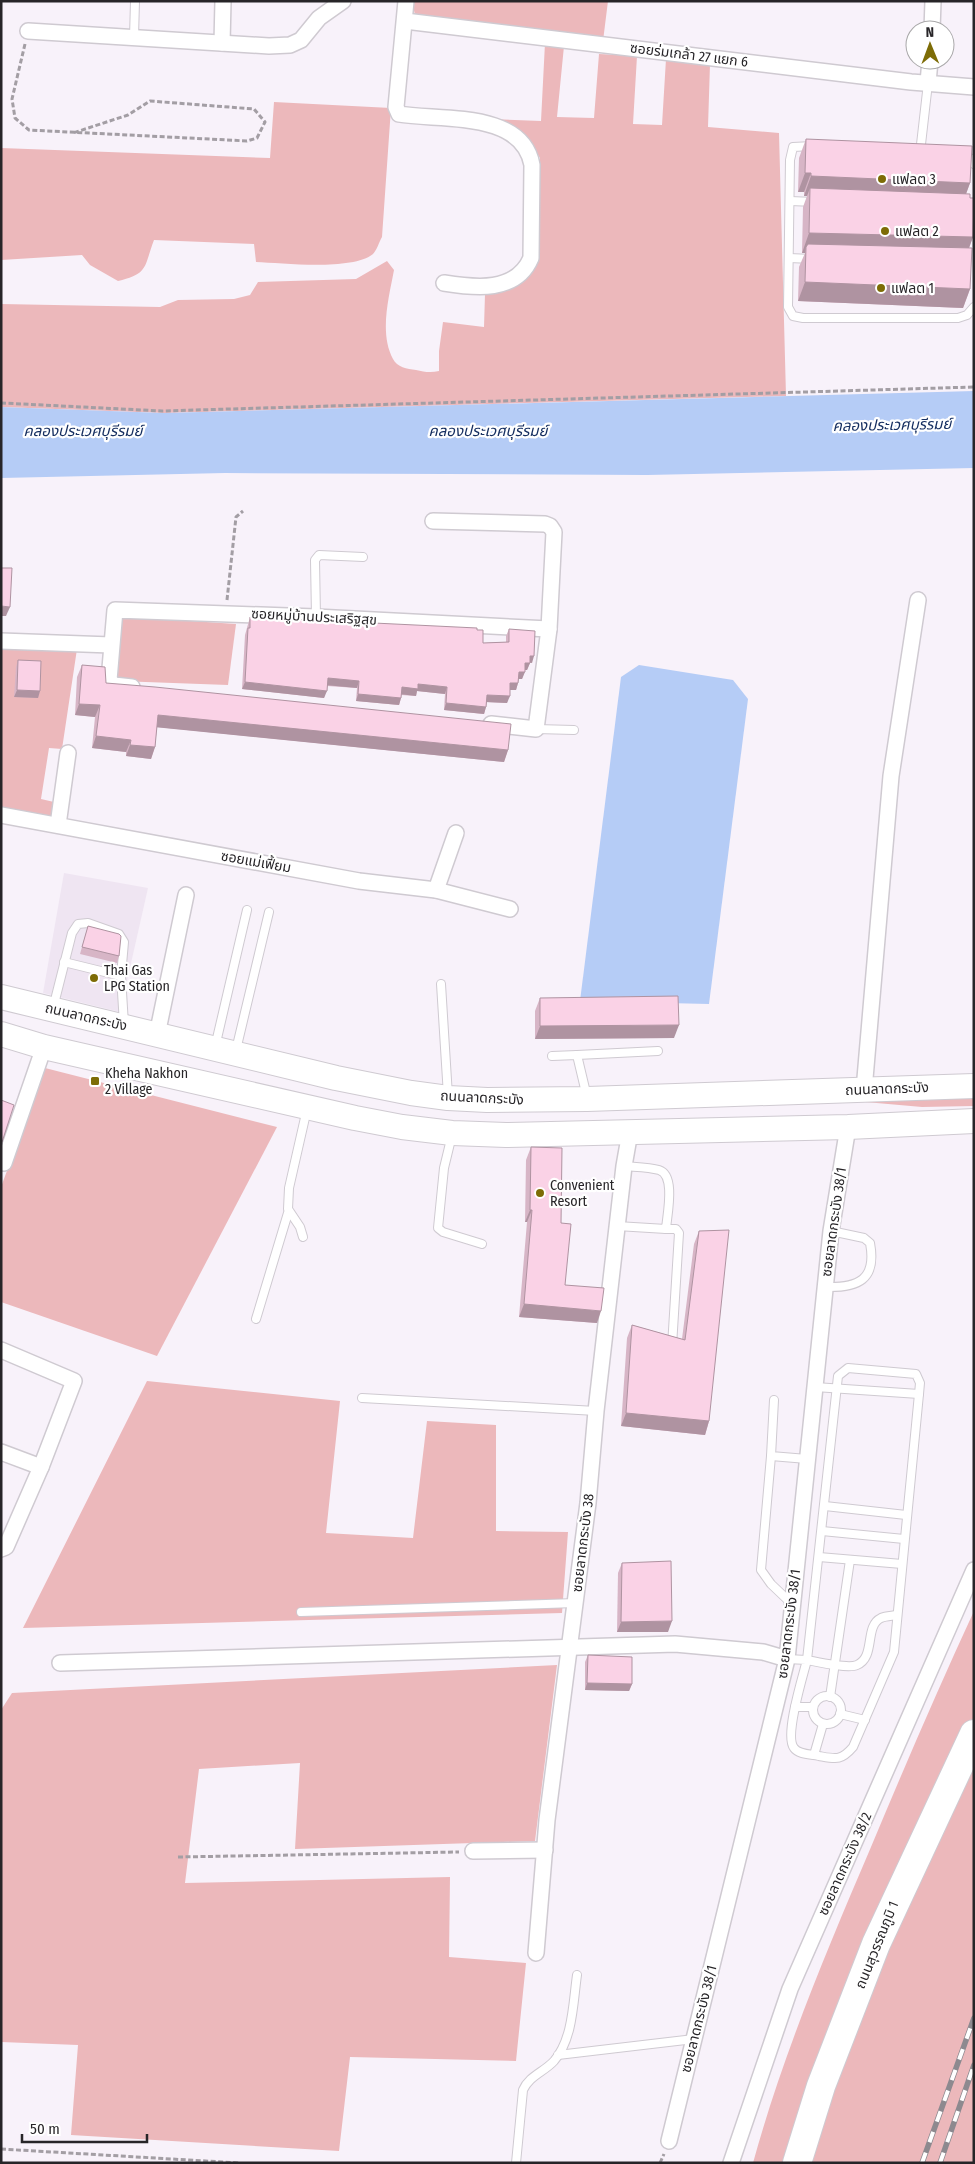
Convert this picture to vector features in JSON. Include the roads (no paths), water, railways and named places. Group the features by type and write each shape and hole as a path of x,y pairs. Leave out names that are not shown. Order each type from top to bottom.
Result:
{"highway":[{"name":"ถนนสุวรรณภูมิ 1","path":"797,2163 821,2086 876,1944 974,1734"}],"main road":[{"name":"ถนนลาดกระบัง","path":"1,996 225,1052 376,1086 448,1098 487,1100 588,1099 974,1086"},
{"path":"1,1034 44,1046 308,1107 402,1127 452,1133 506,1135 848,1127 974,1121"},
{"path":"697,1094 700,1129"}],"street":[{"path":"222,43 223,1"},
{"path":"28,31 222,43 290,45 301,40 319,18 343,1"},
{"path":"406,1 396,107 399,114 487,122 507,131 524,144 530,155 532,165 531,258 526,270 518,277 498,285 475,288 444,283"},
{"path":"932,20 933,1"},
{"name":"ซอยร่มเกล้า 27 แยก 6","path":"405,21 928,84 974,87"},
{"path":"928,84 929,70"},
{"path":"433,521 550,526 554,532 549,629 536,729 477,723"},
{"path":"864,1090 891,776 918,600"},
{"name":"ซอยหมู่บ้านประเสริฐสุข","path":"151,689 110,683 111,645 115,610 316,617 549,629"},
{"path":"1,642 111,645"},
{"path":"58,826 68,753"},
{"name":"ซอยแม่เฟี้ยม","path":"1,815 359,881 436,890 510,909"},
{"path":"436,890 456,833"},
{"path":"157,1035 186,895"},
{"path":"4,1163 44,1046"},
{"name":"ซอยลาดกระบัง 38/1","path":"669,2142 787,1659 831,1232 848,1127"},
{"name":"ซอยลาดกระบัง 38","path":"536,1953 545,1850 588,1503 596,1412 624,1166 630,1132"},
{"path":"1,1350 74,1381 41,1467 4,1548"},
{"path":"1,1452 41,1467"},
{"name":"ซอยลาดกระบัง 38/2","path":"731,2163 790,1989 974,1570"},
{"path":"60,1663 675,1644 755,1651 787,1659"},
{"path":"473,1851 545,1850"}],"lane":[{"path":"134,37 135,1"},
{"path":"911,152 924,153 928,84"},
{"path":"818,146 800,145 793,147 790,160 788,307 790,313 797,318 958,318 967,315 974,307"},
{"path":"953,155 970,158 974,164"},
{"path":"790,201 828,202"},
{"path":"789,258 818,259"},
{"path":"316,617 315,560 319,555 363,557"},
{"path":"536,729 574,730"},
{"path":"225,1052 247,910"},
{"path":"225,1052 269,912"},
{"path":"52,1010 72,933 78,924 88,923 120,934 123,937 121,976 124,1026"},
{"path":"64,962 121,976"},
{"path":"441,984 448,1098"},
{"path":"552,1056 658,1051"},
{"path":"577,1055 588,1099"},
{"path":"256,1319 288,1213 289,1188 308,1107"},
{"path":"452,1133 444,1168 438,1228 443,1232 482,1244"},
{"path":"624,1166 661,1170 667,1176 670,1185 666,1229"},
{"path":"288,1213 300,1227 303,1237"},
{"path":"617,1226 676,1229 678,1233 672,1346"},
{"path":"825,1287 844,1288 863,1280 868,1274 872,1253 870,1243 864,1238 831,1232"},
{"path":"848,1368 916,1374 920,1383 894,1652 853,1747 845,1756 834,1759 799,1752 793,1747 790,1739 795,1707 807,1660 825,1506 836,1389 838,1376 848,1368"},
{"path":"815,1387 919,1394"},
{"path":"362,1398 596,1412"},
{"path":"774,1400 761,1570 771,1584 793,1605"},
{"path":"770,1456 808,1459"},
{"path":"825,1506 906,1515"},
{"path":"822,1531 904,1539"},
{"path":"819,1557 902,1564"},
{"path":"830,1697 850,1560"},
{"path":"301,1612 576,1604"},
{"path":"787,1659 850,1666 857,1665 868,1652 876,1622 881,1618 897,1615"},
{"path":"823,1697 830,1697 837,1700 840,1706 840,1714 837,1720 830,1724 823,1724 813,1714 813,1707 817,1700 823,1697"},
{"path":"795,1707 813,1707"},
{"path":"840,1714 865,1720"},
{"path":"814,1755 823,1724"},
{"path":"516,2163 523,2090 526,2083 554,2062 565,2043 570,2026 577,1976"},
{"path":"558,2056 694,2039"}],"water":[{"name":"คลองประเวศบุรีรมย์","path":"974,391 974,468 647,475 225,473 1,478 1,407 164,413"},
{"path":"639,665 733,680 748,699 709,1004 580,1001 621,677"}],"railway":[{"path":"922,2163 974,2018"},
{"path":"940,2163 974,2065"}],"place":[{"name":"แฟลต 3","path":"882,179"},
{"name":"แฟลต 2","path":"885,231"},
{"name":"แฟลต 1","path":"881,288"},
{"name":"Thai Gas LPG Station","path":"94,978"},
{"name":"Kheha Nakhon 2 Village","path":"95,1081"},
{"name":"Convenient Resort","path":"540,1193"}]}
